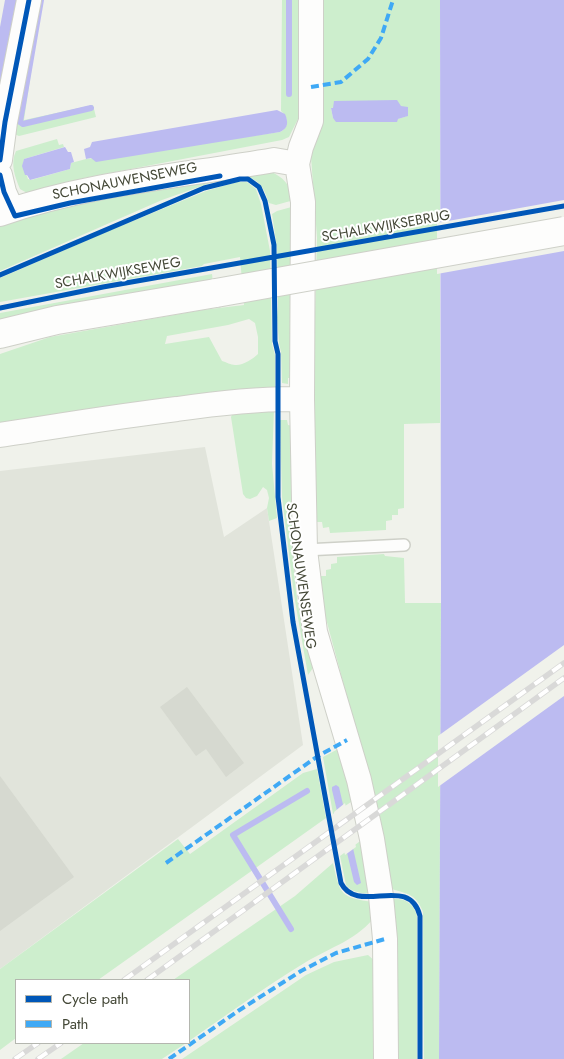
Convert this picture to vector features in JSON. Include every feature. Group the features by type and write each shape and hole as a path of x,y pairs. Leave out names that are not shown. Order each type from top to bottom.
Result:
{"street":[{"path":"0,160 29,0"},
{"name":"SCHONAUWENSEWEG","path":"311,0 311,121 297,164 303,202 302,399 305,550 315,632 359,780 372,839 381,896 385,939 386,1059"},
{"name":"SCHONAUWENSEWEG","path":"6,212 122,183 274,160 297,164"},
{"path":"0,175 6,212"},
{"path":"0,334 57,320 216,294 564,232"},
{"path":"0,435 202,406 278,399 302,399"}],"lane":[{"path":"305,550 404,545"}],"shaded area":[{"path":"205,447 224,537 267,508 303,745 0,969 0,471"}],"green space":[{"path":"33,0 42,0 24,120 93,105 96,117 19,136 14,134"},
{"path":"282,0 303,0 302,111 289,137 282,140 84,178 36,192 27,193 20,189 13,166 16,151 57,139 59,145 63,144 64,147 24,159 23,165 28,179 31,180 70,169 71,163 86,159 280,132 283,130 287,119 281,111"},
{"path":"319,0 440,0 440,423 404,424 404,508 398,509 398,515 392,515 392,520 386,521 386,530 330,533 329,527 323,528 322,522 313,522 313,389 317,238 311,157","holes":["399,104 407,116 398,119 335,119 333,118 331,108"]},
{"path":"269,171 286,182 294,200 276,205 269,203 262,186 246,176"},
{"path":"216,181 162,200 0,271 0,221 107,199"},
{"path":"237,182 247,182 256,189 261,204 270,251 275,392 0,424 0,354 50,337 202,310 244,305 240,257 202,266 0,302 0,278 206,191","holes":["249,319 255,323 258,337 258,354 238,365 222,361 209,337 165,344 167,336 228,325"]},
{"path":"295,206 294,378 288,378 288,384 282,383 277,317 277,248 272,214"},
{"path":"212,274 213,283 0,320 0,313"},
{"path":"235,407 274,409 272,464 277,518 269,521 267,490 263,487 257,496 250,499 246,498 243,494 231,417"},
{"path":"280,420 287,420 288,425 294,426 292,508 294,570 299,610 313,668 308,675 294,595 282,497"},
{"path":"384,554 385,556 404,558 405,603 441,603 439,1059 424,1059 423,912 414,898 392,889 370,782 325,615 320,576 326,576 326,570 331,569 331,564 337,563 337,557"},
{"path":"340,748 354,800 333,814 323,757"},
{"path":"317,769 326,818 99,979 15,979 15,1039 0,1050 0,969 178,839 190,854 303,773"},
{"path":"363,839 373,893 351,890 346,885 340,856"},
{"path":"333,863 343,893 354,899 374,902 376,915 353,936 291,971 190,1040 190,979 174,979 295,896"},
{"path":"393,899 409,903 414,908 417,916 417,1059 395,1059 396,945"},
{"path":"368,955 376,962 378,1059 182,1059 306,975 334,962"},
{"path":"83,1044 184,1044 162,1059 61,1059"}],"water":[{"path":"5,0 20,0 0,102 0,27"},
{"path":"440,0 564,0 564,1059 439,1059 441,603"},
{"path":"397,100 401,106 408,107 408,116 398,119 397,122 336,122 331,108 333,108 334,101"},
{"path":"277,110 285,114 287,122 285,128 280,132 96,162 91,158 86,159 84,149 90,147 92,142"},
{"path":"65,147 68,152 71,152 74,162 71,163 70,169 30,180 25,175 22,166 24,159"},
{"path":"336,785 339,787 361,883 357,885 354,882 332,790 332,787"}],"pier":[{"path":"564,200 564,251 437,274 437,223"},
{"path":"564,645 564,696 438,787 438,736"},
{"path":"345,803 356,847 345,855 334,812"}],"building":[{"path":"187,687 244,763 226,777 206,749 196,756 160,707"},
{"path":"0,776 74,877 0,931"}],"waterway":[{"path":"41,0 20,122 23,124 91,108"},
{"path":"289,0 289,94"},
{"path":"291,929 233,835 307,791"}],"railway":[{"path":"125,979 564,663"},
{"path":"148,979 564,678"},
{"path":"15,1059 37,1044"},
{"path":"38,1059 60,1044"}],"marked path":[{"path":"311,87 341,82 368,59 381,38 393,0"},
{"path":"166,863 318,756 347,740"},
{"path":"169,1059 238,1011 301,971 336,953 385,939"}],"cycle path":[{"path":"0,160 5,122 29,0"},
{"path":"0,175 4,192 15,216 70,203 220,176"},
{"path":"0,275 204,188 240,179 248,179 259,187 265,201 274,245 275,341 278,354 278,497 293,622 341,883 349,892 359,896 395,895 405,897 414,904 420,916 420,1059"},
{"name":"SCHALKWIJKSEBRUG","path":"0,308 103,287 564,206"}]}
